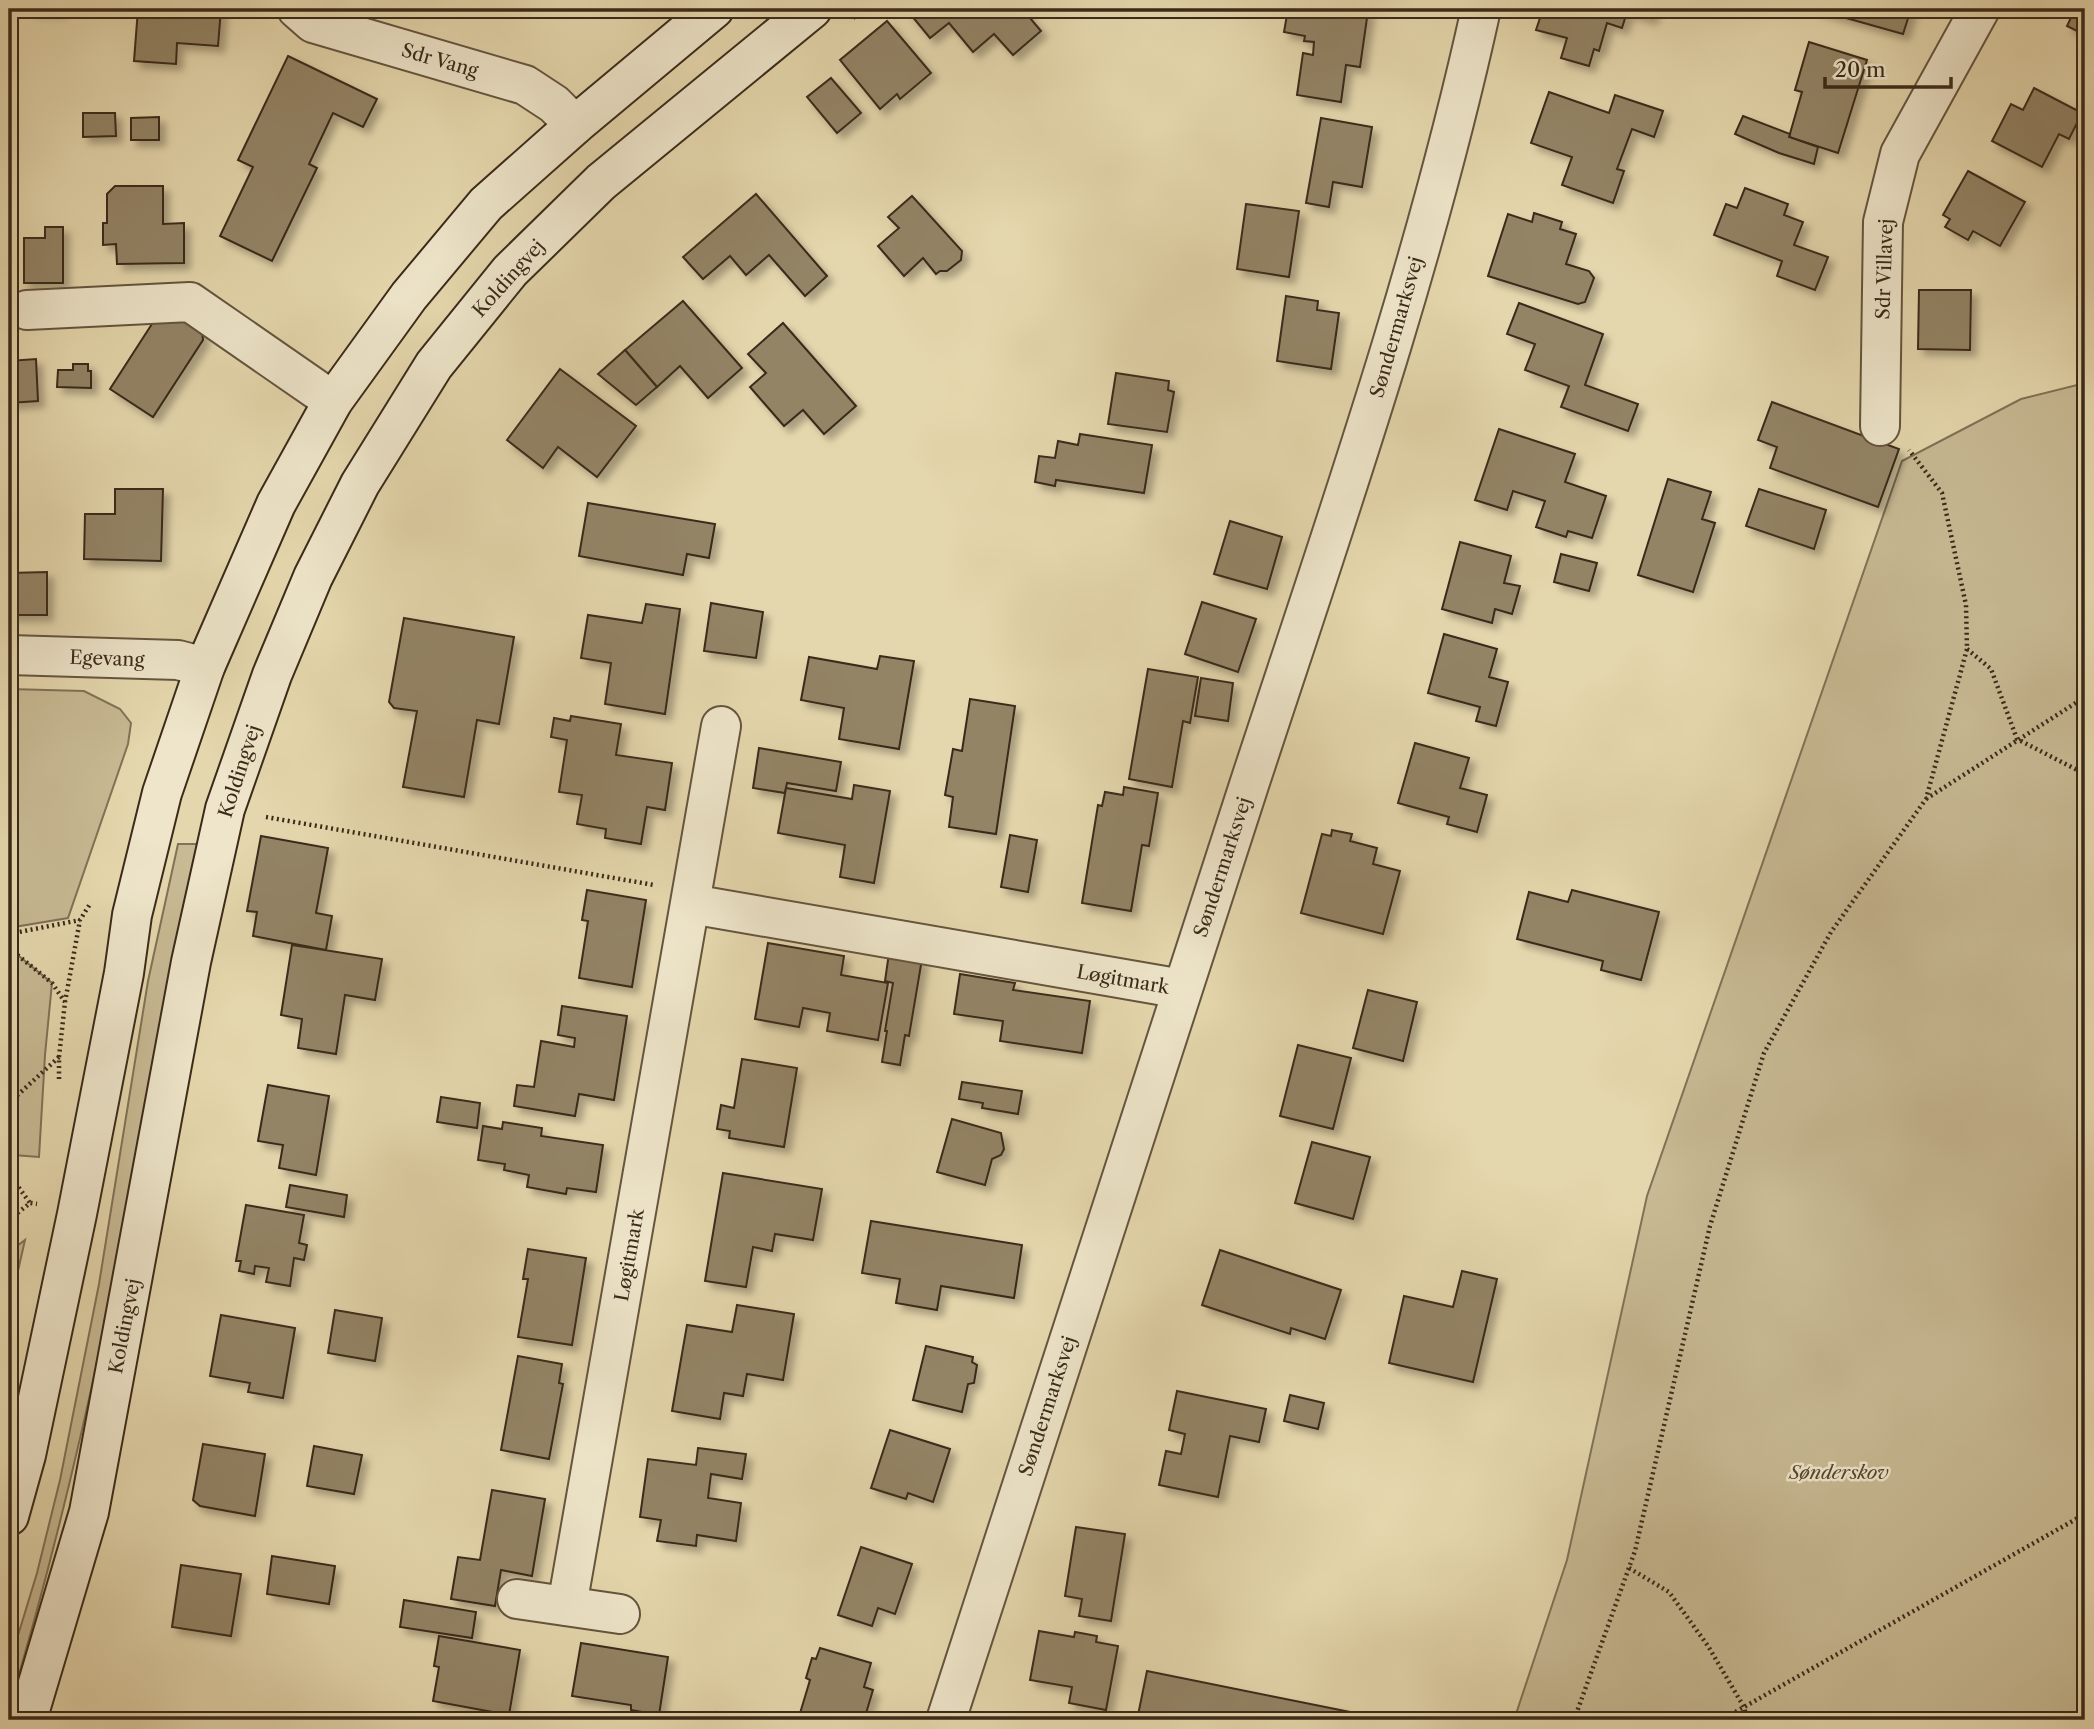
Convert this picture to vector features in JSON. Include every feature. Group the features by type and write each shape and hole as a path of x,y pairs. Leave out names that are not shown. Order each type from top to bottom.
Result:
{"street":[{"name":"Sdr Vang","path":"298,9 313,23 525,85 554,104 575,125"},
{"path":"9,1516 26,1455 77,1214 124,973 132,915 162,793 205,667 276,504 334,401 409,296 486,204 575,125 714,9"},
{"name":"Søndermarksvej","path":"946,1720 1391,353 1466,76 1481,9"},
{"name":"Sdr Villavej","path":"1880,426 1883,222 1900,154 1980,9"},
{"name":"Koldingvej","path":"27,1720 89,1512 191,962 225,809 272,675 313,577 360,484 434,365 510,271 601,182 829,16"},
{"path":"27,310 190,302 334,401"},
{"name":"Egevang","path":"9,655 178,660 205,667"},
{"name":"Løgitmark","path":"567,1606 721,726"},
{"name":"Løgitmark","path":"692,898 1182,989"},
{"path":"517,1599 620,1614"}],"path":[{"path":"829,16 864,9"},
{"path":"1880,426 1911,452 1942,494 1966,605 1966,649 1926,800"},
{"path":"1966,649 1992,669 2017,739 2085,774"},
{"path":"1574,1720 1635,1551 1710,1226 1764,1053 1831,932 1926,800 2085,697"},
{"path":"261,816 692,898"},
{"path":"9,934 80,920"},
{"path":"9,948 52,983 65,1002"},
{"path":"9,1103 59,1057"},
{"path":"9,1174 30,1203 44,1206"},
{"path":"9,1220 30,1203"},
{"path":"1721,1720 2085,1514"},
{"path":"1629,1568 1670,1592 1708,1646 1744,1707 1747,1720"}],"green space":[{"name":"Sønderskov","path":"2085,383 2085,1720 1514,1720 1567,1560 1647,1196 1902,461 2021,399"},
{"path":"9,689 84,691 120,709 131,723 128,744 68,918 14,927 9,877"},
{"path":"178,844 198,844 115,1279 67,1495 9,1708 9,1665 37,1573 60,1480 99,1284 148,981"},
{"path":"9,948 52,983 39,1157 13,1155 9,1149"},
{"path":"25,1240 9,1310 9,1252"}],"building":[{"path":"60,9 60,11 32,11"},
{"path":"138,9 221,9 218,46 177,43 176,64 134,61"},
{"path":"908,9 1027,9 1024,11 1041,31 1013,55 994,34 973,52 949,23 930,38"},
{"path":"1288,9 1368,11 1360,67 1346,65 1341,102 1297,95 1303,53 1313,55 1314,42 1304,41 1305,36 1284,32"},
{"path":"1543,9 1654,9 1651,18 1627,12 1622,28 1607,23 1599,51 1594,49 1589,66 1561,58 1567,38 1536,30"},
{"path":"1814,9 1911,9 1903,34"},
{"path":"2075,9 2085,9 2085,35 2067,26"},
{"path":"887,21 931,73 900,99 897,94 880,109 840,60"},
{"path":"1809,42 1867,60 1838,153 1789,137 1802,92 1795,90"},
{"path":"288,56 377,99 363,127 333,113 309,164 317,168 272,261 220,236 253,167 238,160"},
{"path":"831,78 861,113 837,133 807,97"},
{"path":"2034,88 2082,113 2069,139 2059,134 2042,167 1992,141 2011,104 2023,110"},
{"path":"1549,92 1609,113 1615,95 1663,111 1654,137 1632,129 1617,169 1624,171 1613,203 1562,185 1572,157 1531,143"},
{"path":"83,113 115,113 116,136 83,137"},
{"path":"1743,116 1818,147 1814,164 1779,153 1735,134"},
{"path":"159,117 159,140 131,140 131,118"},
{"path":"1321,118 1372,127 1362,187 1333,182 1329,207 1306,203"},
{"path":"1968,171 2025,202 2000,246 1973,231 1968,240 1945,227 1950,219 1943,215"},
{"path":"115,186 163,186 163,224 184,223 184,263 117,264 116,244 103,245 103,223 107,223 107,194"},
{"path":"1745,188 1788,204 1784,215 1803,222 1794,245 1828,257 1815,290 1777,276 1782,261 1714,235 1726,204 1737,208"},
{"path":"756,194 827,276 805,296 769,255 746,275 730,256 703,279 683,257"},
{"path":"912,196 962,251 961,260 947,271 936,274 923,258 904,276 878,246 899,228 888,217"},
{"path":"1246,204 1299,211 1289,277 1237,269"},
{"path":"1534,213 1562,222 1560,229 1576,234 1566,264 1589,271 1594,278 1585,302 1578,304 1488,276 1508,214 1532,222"},
{"path":"45,227 63,227 63,283 24,283 24,238 45,238"},
{"path":"1919,290 1971,290 1970,350 1918,349"},
{"path":"1286,296 1318,301 1317,310 1339,313 1331,369 1277,361"},
{"path":"683,301 742,368 708,398 680,366 657,387 625,350"},
{"path":"1519,303 1603,334 1585,385 1638,404 1628,431 1561,407 1569,386 1525,370 1535,344 1507,334"},
{"path":"159,313 182,317 202,331 203,340 153,417 110,389"},
{"path":"783,323 856,406 824,434 803,410 784,426 750,387 766,373 748,354"},
{"path":"625,350 657,387 636,405 598,374"},
{"path":"36,359 38,401 9,403 9,361"},
{"path":"73,364 88,364 88,371 91,371 91,388 57,387 58,370 73,370"},
{"path":"560,369 636,426 597,477 558,447 543,468 507,440"},
{"path":"1116,373 1169,381 1168,390 1174,392 1167,432 1108,424"},
{"path":"1772,402 1899,449 1878,507 1770,468 1777,447 1758,440"},
{"path":"1499,429 1575,454 1565,482 1606,496 1592,538 1568,531 1566,537 1536,527 1545,501 1513,491 1507,510 1475,500"},
{"path":"1080,434 1152,445 1144,493 1056,480 1055,486 1035,482 1039,456 1055,458 1058,441 1078,445"},
{"path":"1668,479 1711,492 1702,519 1715,523 1693,592 1638,575"},
{"path":"115,489 163,489 161,561 84,559 85,514 115,514"},
{"path":"1759,489 1826,510 1814,549 1746,526"},
{"path":"588,503 715,524 709,558 687,554 683,575 579,556"},
{"path":"1230,521 1282,537 1267,589 1214,574"},
{"path":"1460,542 1511,556 1504,583 1520,586 1512,614 1495,609 1492,623 1442,609"},
{"path":"1561,554 1597,563 1589,591 1554,582"},
{"path":"47,572 47,615 9,615 9,573"},
{"path":"1202,602 1256,619 1238,672 1185,654"},
{"path":"711,603 763,612 756,658 704,651"},
{"path":"646,604 680,609 665,714 605,704 611,663 581,658 588,615 642,623"},
{"path":"404,618 514,637 499,724 477,720 464,797 403,787 417,711 394,708 389,702"},
{"path":"1444,634 1497,649 1489,677 1508,682 1496,726 1476,721 1480,707 1428,693"},
{"path":"880,656 914,661 899,749 839,739 844,708 801,700 809,657 877,669"},
{"path":"1148,669 1198,677 1190,723 1183,721 1172,787 1129,779"},
{"path":"1201,678 1233,683 1228,721 1195,716"},
{"path":"970,699 1015,706 996,834 949,827 953,797 945,795 953,749 962,751"},
{"path":"571,716 621,724 616,755 672,763 665,810 647,807 641,844 605,838 606,829 577,824 582,795 559,792 567,740 551,737 554,718 570,721"},
{"path":"1415,743 1469,758 1460,788 1487,795 1477,832 1447,824 1449,817 1398,803"},
{"path":"759,748 841,762 836,791 787,783 785,793 753,788"},
{"path":"854,785 890,791 874,883 840,877 845,845 778,833 786,788 852,799"},
{"path":"1124,787 1158,793 1149,846 1142,845 1131,911 1082,903 1098,805 1102,806 1105,792 1123,795"},
{"path":"1332,830 1352,834 1350,841 1377,848 1373,864 1400,871 1383,934 1301,913 1322,834 1331,836"},
{"path":"1010,835 1037,840 1028,892 1001,887"},
{"path":"261,836 328,848 316,913 332,916 326,950 253,936 257,912 247,911"},
{"path":"587,890 646,900 632,987 579,978 588,921 582,920"},
{"path":"1572,890 1659,912 1641,980 1601,970 1603,961 1517,939 1529,892 1568,902"},
{"path":"768,943 844,956 841,975 888,983 878,1040 827,1031 830,1013 803,1008 799,1027 755,1019"},
{"path":"292,945 382,959 375,1000 345,995 336,1054 298,1048 302,1019 281,1015"},
{"path":"889,953 922,959 909,1036 905,1035 900,1065 882,1062 893,983 885,981"},
{"path":"960,974 1015,983 1013,990 1090,1001 1082,1053 1000,1041 1003,1021 954,1014"},
{"path":"1368,990 1417,1002 1403,1061 1353,1048"},
{"path":"562,1006 627,1016 614,1100 579,1094 575,1116 514,1106 517,1085 534,1087 541,1041 574,1047 575,1038 558,1035"},
{"path":"1298,1045 1351,1058 1333,1129 1280,1116"},
{"path":"742,1059 797,1068 784,1147 729,1138 730,1131 717,1129 721,1105 734,1108"},
{"path":"962,1082 1022,1091 1018,1114 982,1108 983,1103 959,1099"},
{"path":"268,1085 329,1096 316,1175 279,1168 283,1145 258,1141"},
{"path":"441,1097 480,1103 477,1128 437,1122"},
{"path":"952,1119 1001,1133 1004,1149 1001,1155 992,1159 985,1185 937,1172"},
{"path":"503,1122 542,1128 541,1136 603,1145 596,1192 567,1188 566,1194 527,1187 529,1175 504,1170 505,1164 478,1160 483,1126 502,1129"},
{"path":"1312,1142 1370,1157 1353,1219 1295,1203"},
{"path":"723,1173 822,1189 813,1240 775,1234 772,1251 753,1247 746,1287 705,1281"},
{"path":"290,1185 347,1195 344,1217 286,1207"},
{"path":"246,1205 304,1215 299,1243 307,1245 304,1260 294,1258 290,1286 266,1282 269,1268 255,1266 254,1274 239,1271 241,1261 236,1261"},
{"path":"871,1221 1022,1245 1014,1298 941,1286 937,1310 896,1303 900,1279 862,1273"},
{"path":"528,1249 586,1258 572,1345 518,1337 528,1279 523,1279"},
{"path":"1220,1250 1341,1290 1325,1339 1291,1328 1290,1334 1202,1305"},
{"path":"1462,1271 1497,1279 1473,1382 1389,1363 1404,1296 1453,1307"},
{"path":"737,1305 794,1314 783,1380 747,1374 743,1396 724,1393 720,1419 672,1411 687,1325 732,1332"},
{"path":"335,1310 382,1318 375,1361 328,1353"},
{"path":"221,1315 295,1328 283,1398 248,1392 250,1383 210,1376"},
{"path":"926,1346 973,1357 972,1362 977,1365 974,1383 968,1384 962,1412 913,1400"},
{"path":"518,1356 562,1364 559,1383 563,1384 549,1459 501,1450"},
{"path":"1177,1391 1266,1409 1259,1442 1230,1436 1218,1497 1159,1485 1166,1451 1181,1454 1185,1434 1169,1430"},
{"path":"1290,1395 1324,1403 1318,1429 1284,1421"},
{"path":"890,1430 950,1449 933,1502 908,1493 906,1499 871,1488"},
{"path":"203,1444 265,1454 255,1516 200,1506 193,1500"},
{"path":"314,1446 362,1455 354,1494 307,1486"},
{"path":"698,1448 746,1454 742,1479 711,1474 708,1498 741,1503 736,1541 697,1535 696,1546 657,1541 661,1520 640,1517 648,1459 696,1465"},
{"path":"492,1490 545,1499 532,1576 501,1570 495,1606 451,1599 458,1557 480,1560"},
{"path":"1076,1527 1125,1534 1111,1621 1079,1616 1082,1599 1065,1596"},
{"path":"861,1547 912,1564 895,1614 878,1608 872,1626 838,1615"},
{"path":"272,1556 335,1566 329,1604 267,1594"},
{"path":"181,1565 241,1574 231,1636 172,1627"},
{"path":"404,1600 476,1612 472,1638 400,1627"},
{"path":"1039,1631 1074,1637 1075,1632 1097,1636 1096,1642 1118,1646 1106,1710 1069,1703 1072,1687 1030,1680"},
{"path":"439,1636 520,1650 509,1715 433,1701 439,1667 434,1666"},
{"path":"581,1643 668,1657 659,1715 631,1710 631,1705 572,1696"},
{"path":"820,1648 871,1663 864,1687 873,1690 864,1720 798,1720 810,1680 806,1678 812,1658 816,1659"},
{"path":"1147,1671 1390,1720 1137,1720"},
{"path":"717,1712 745,1720 714,1720"}]}
